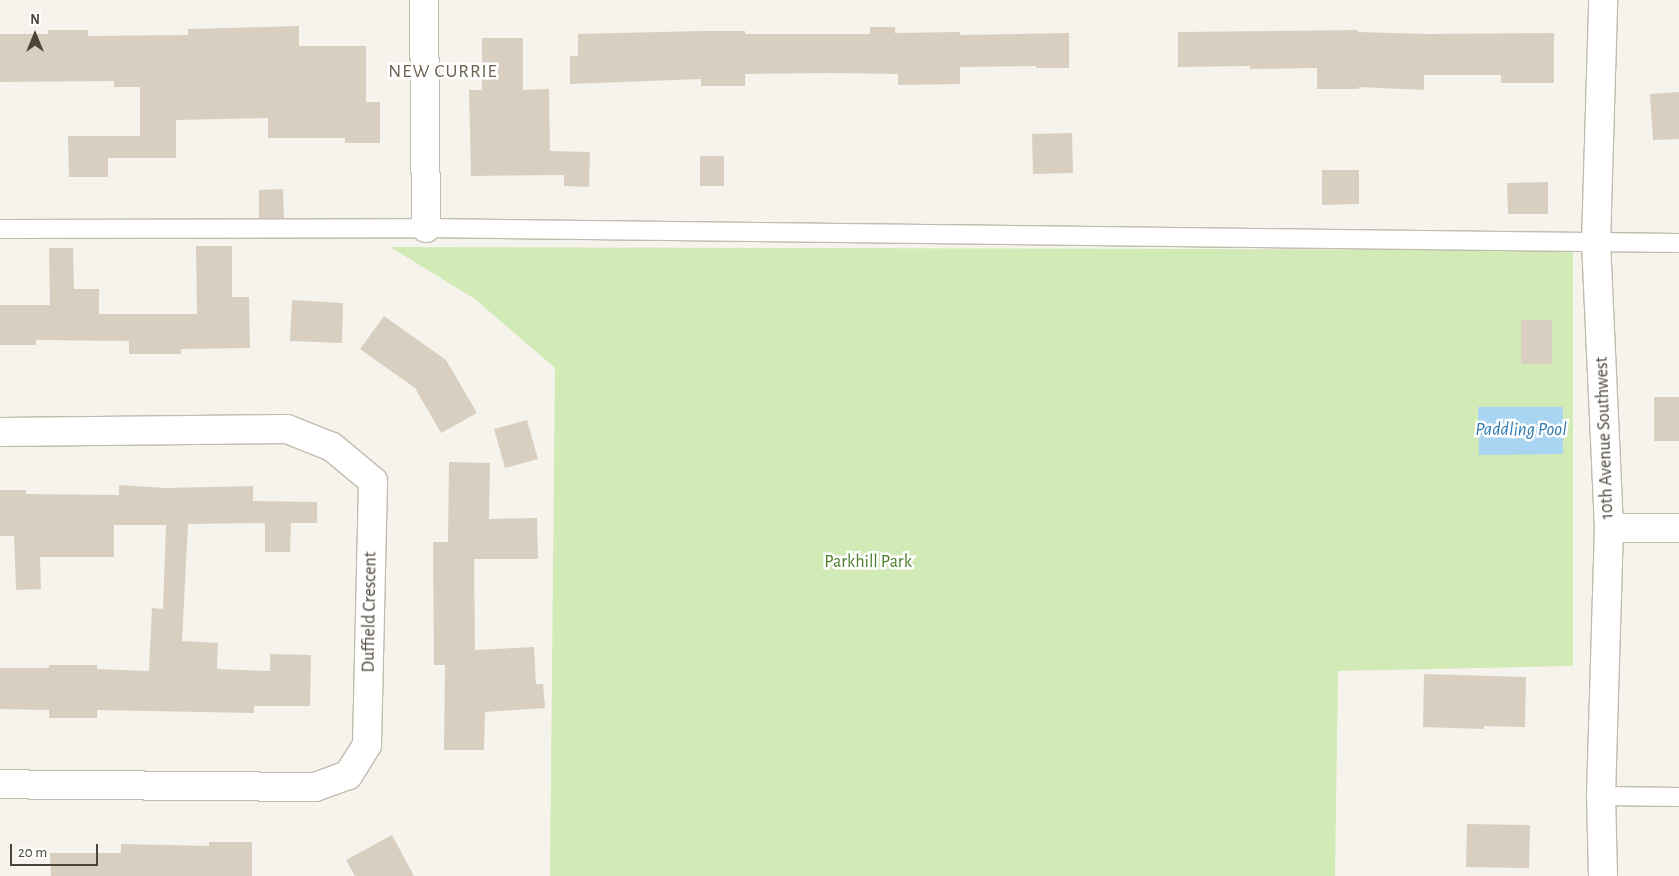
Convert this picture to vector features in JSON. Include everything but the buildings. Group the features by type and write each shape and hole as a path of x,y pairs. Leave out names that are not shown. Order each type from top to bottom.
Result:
{"street":[{"path":"424,0 426,228"},
{"name":"10th Avenue Southwest","path":"1603,0 1596,243 1609,528 1602,796 1603,876"},
{"name":"Duffield Crescent","path":"0,432 287,429 332,447 373,481 367,745 348,775 315,788 0,784"},
{"path":"1609,528 1679,528"}],"lane":[{"path":"0,229 426,228 1679,243"},
{"path":"1602,796 1679,797"}],"green space":[{"name":"Parkhill Park","path":"390,247 1573,250 1573,666 1338,671 1335,876 550,876 555,368 475,299"}],"water":[{"name":"Paddling Pool","path":"1478,407 1563,407 1563,454 1479,455"}],"district":[{"name":"NEW CURRIE","path":"443,72"}]}
